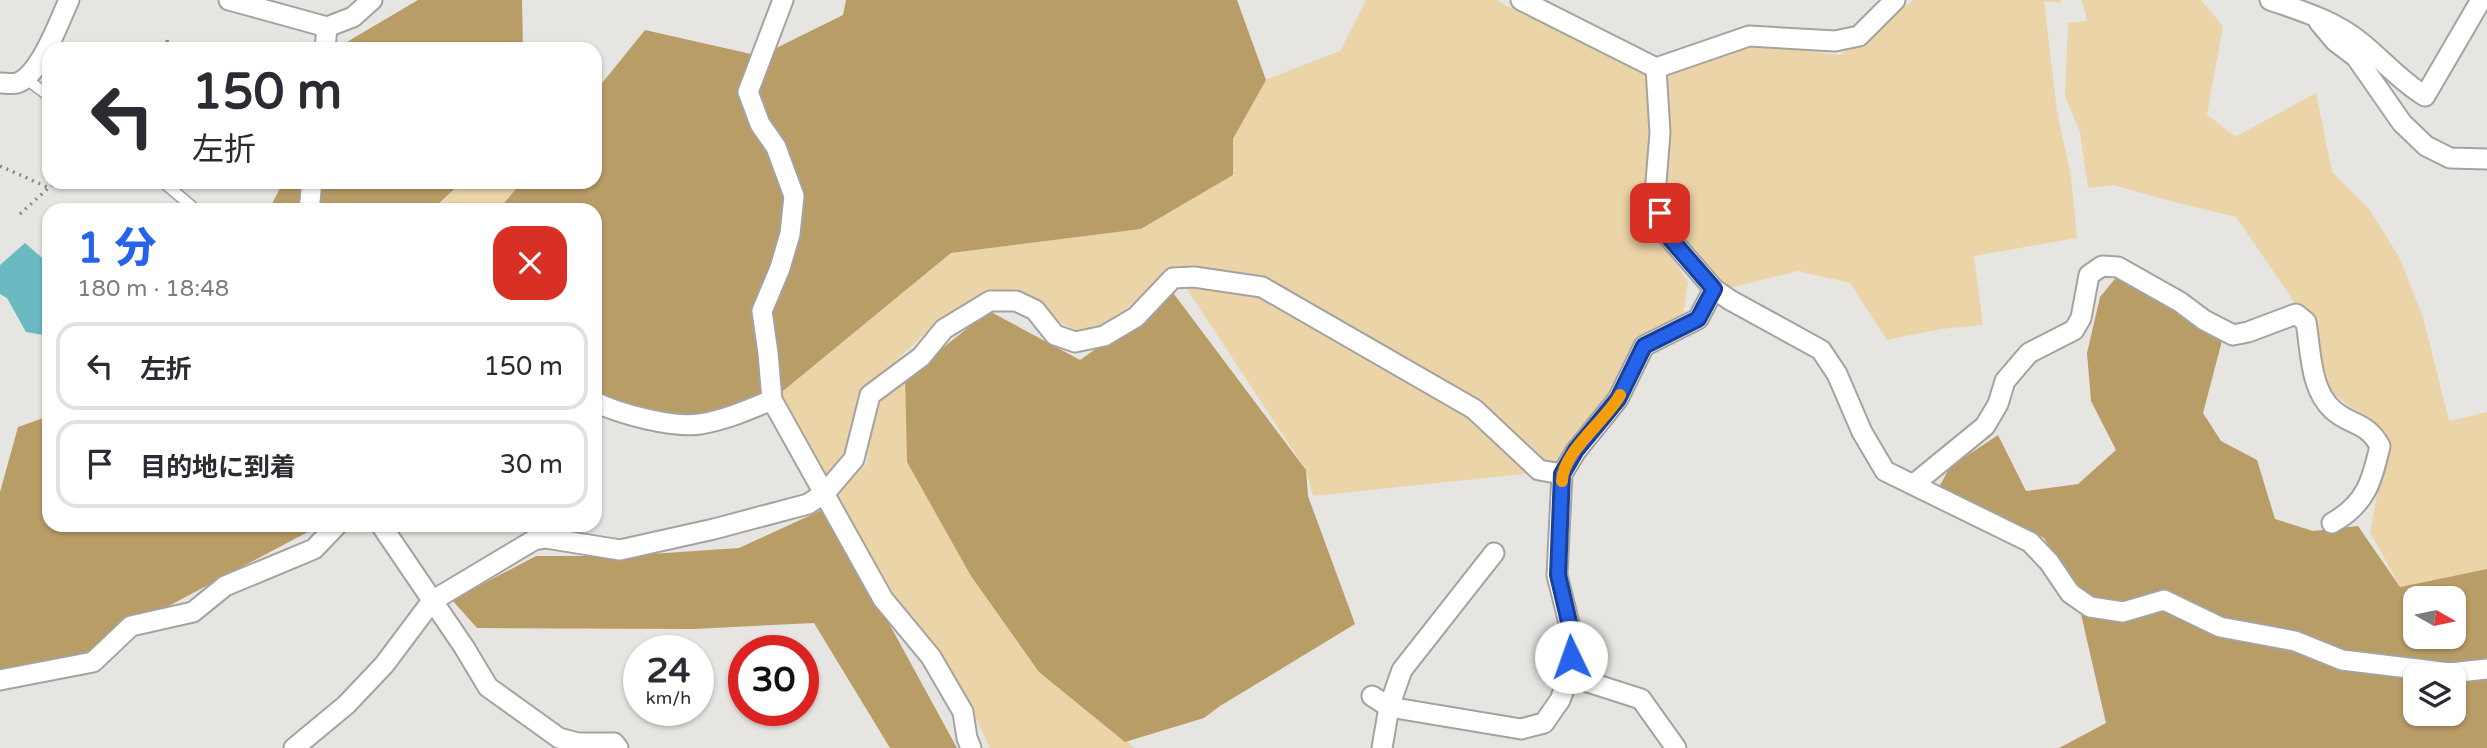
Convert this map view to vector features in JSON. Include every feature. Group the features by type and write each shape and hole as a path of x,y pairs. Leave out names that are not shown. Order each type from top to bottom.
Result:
{"street":[{"path":"49,42 69,0"},
{"path":"229,0 327,27 353,17 372,0"},
{"path":"783,0 748,92 760,124 776,147 794,196 790,234 780,268 762,311 772,400 883,599 938,668 963,712 971,748"},
{"path":"1521,0 1656,68 1749,36 1835,41 1859,36 1895,0"},
{"path":"2270,0 2333,23 2359,41 2406,85 2425,96 2481,0"},
{"path":"2314,15 2335,41 2356,57 2402,123 2426,146 2450,158 2487,159"},
{"path":"325,42 327,27"},
{"path":"0,83 16,83 25,78 42,57"},
{"path":"1656,68 1660,132 1656,181 1660,213 1668,236 1714,289 1821,350 1838,374 1861,432 1885,471 2030,542 2049,562 2070,593 2090,607 2123,612 2164,600 2220,628 2295,641 2342,660 2449,673 2487,669"},
{"path":"1914,484 1985,426 2006,381 2029,353 2074,330 2081,318 2089,275 2102,266 2118,267 2233,335 2296,314 2306,323 2318,391 2333,411 2372,432 2380,446 2371,483 2348,514 2332,523"},
{"path":"293,748 346,705 384,664 432,601 534,540 546,538 620,550 808,504 824,493 854,459 870,395 921,357 944,329 990,301 1017,301 1035,310 1055,335 1075,342 1104,336 1136,317 1173,278 1194,277 1262,287 1474,409 1539,470 1562,474"},
{"path":"1381,701 1521,729 1544,723 1560,700 1569,676 1573,639 1558,575 1562,474 1576,450 1618,399 1644,346 1698,319 1714,289"},
{"path":"602,406 617,413 697,424 733,416 772,400"},
{"path":"0,680 93,662 131,626 193,612 225,586 314,549 330,532"},
{"path":"386,532 488,687 559,738 578,743 614,743 618,748"},
{"path":"1382,748 1381,701 1402,670 1494,553"},
{"path":"1569,676 1641,699 1676,748"}],"lane":[{"path":"25,78 42,91"},
{"path":"171,189 188,203"}],"path":[{"path":"168,42 169,36"},
{"path":"0,166 42,185"},
{"path":"20,214 45,189"}],"shaded area":[{"path":"418,0 522,0 523,42 347,42"},
{"path":"846,0 1237,0 1266,80 1233,139 1233,175 1141,229 951,253 772,400 669,421 602,401 602,203 504,203 516,189 602,189 602,83 645,30 760,56 843,15"},
{"path":"1366,0 1498,0 1653,73 1647,215 1688,283 1683,316 1635,348 1561,470 1313,496 1306,470 1173,268 1114,319 1088,336 1063,324 1016,288 939,320 865,391 850,456 826,477 772,400 951,253 1141,229 1233,175 1233,140 1262,81 1340,51"},
{"path":"1913,0 2060,0 2061,3 2044,1 2057,111 2071,177 2077,238 1974,256 1983,325 1941,329 1887,340 1850,283 1798,271 1729,288 1677,237 1665,193 1668,74 1756,44 1840,55"},
{"path":"2082,0 2201,0 2223,26 2207,114 2235,137 2316,93 2332,172 2369,209 2399,257 2423,317 2449,421 2487,412 2487,569 2400,587 2370,532 2386,447 2382,431 2322,385 2297,306 2236,217 2113,185 2088,188 2080,132 2065,96 2068,23 2087,21"},
{"path":"280,189 454,189 440,203 272,203"},
{"path":"456,189 516,189 504,203 441,203"},
{"path":"2119,274 2222,341 2203,413 2221,441 2257,460 2275,519 2313,531 2358,526 2400,587 2403,586 2403,649 2466,649 2466,586 2405,586 2487,569 2487,748 2059,748 2106,723 2075,588 2044,538 1939,487 1950,467 1998,435 2026,491 2078,484 2116,450 2091,401 2087,353 2100,297"},
{"path":"1174,294 1306,470 1308,496 1355,624 1204,718 1125,742 1039,672 971,576 907,462 905,378 989,311 1080,360"},
{"path":"905,378 907,462 986,597 1134,748 990,748 970,706 889,590 836,493 867,463 875,401"},
{"path":"42,418 42,532 308,532 131,626 82,664 0,675 0,492 18,427"},
{"path":"826,508 957,748 890,748 814,623 693,629 477,628 452,600 536,556 621,556 739,548"}],"water":[{"path":"25,243 42,258 42,335 26,332 7,298 0,294 0,265"}],"slow traffic":[{"path":"1562,481 1562,474 1576,450 1620,395"}],"route":[{"path":"1571,657 1573,639 1558,575 1562,474 1576,450 1618,399 1644,346 1698,319 1714,289 1668,236 1660,213"}]}
